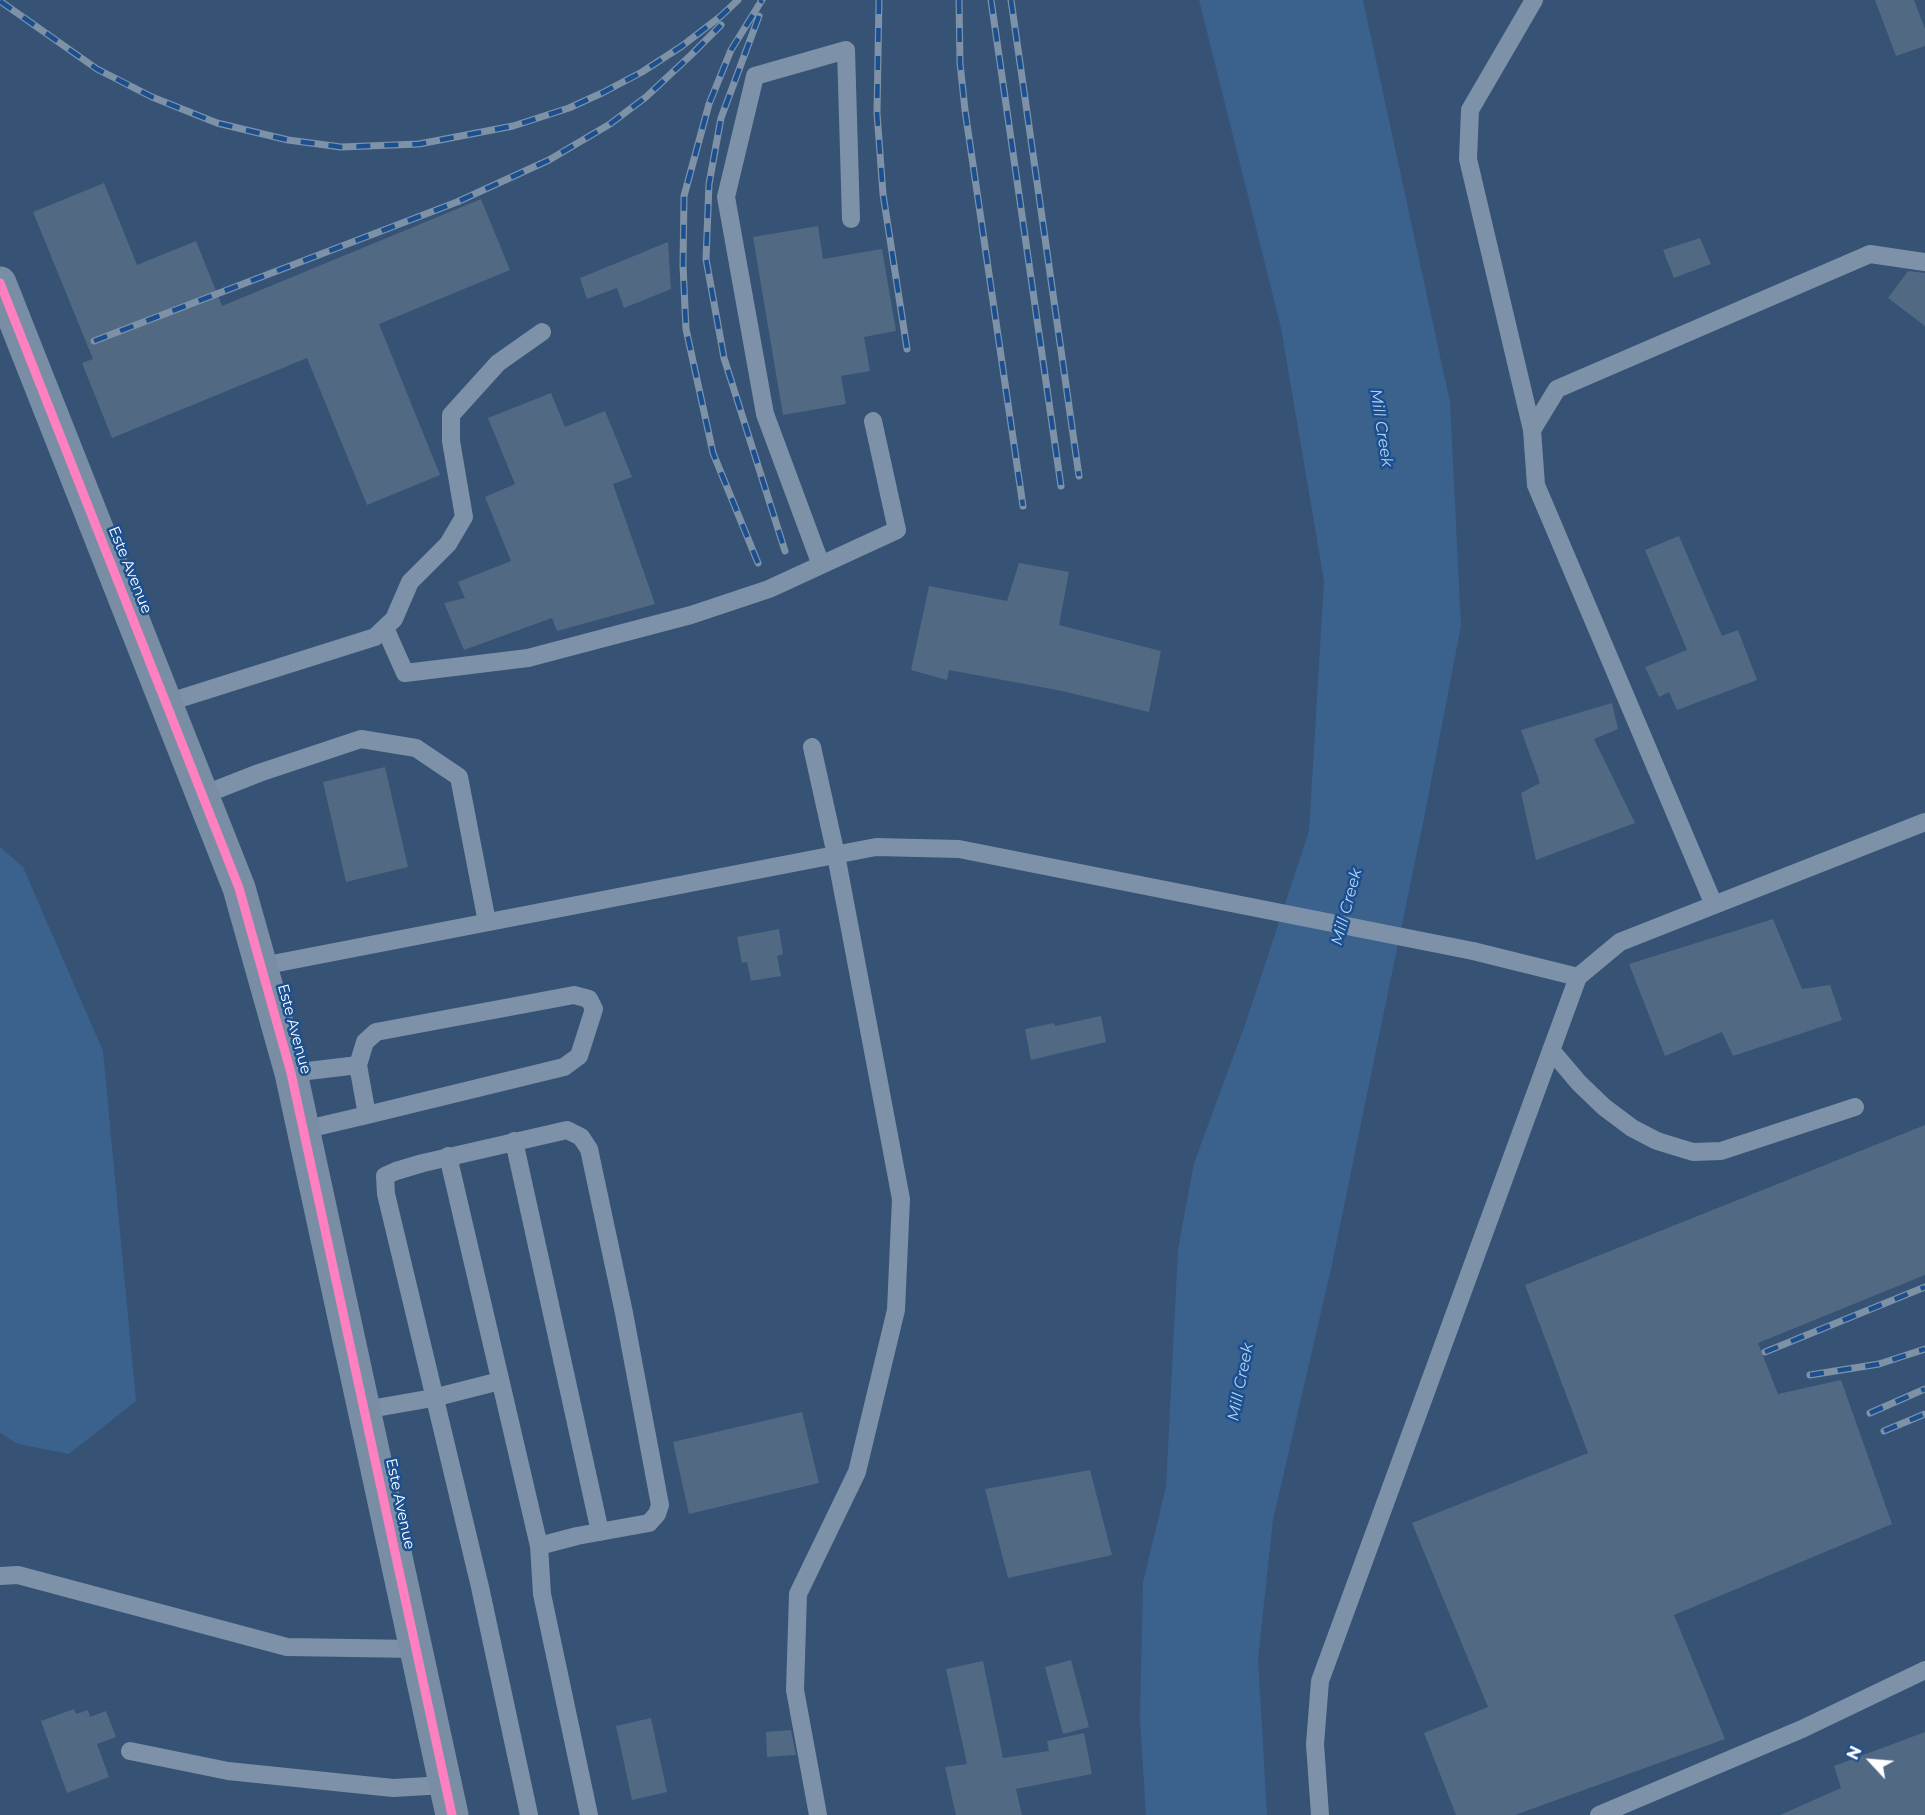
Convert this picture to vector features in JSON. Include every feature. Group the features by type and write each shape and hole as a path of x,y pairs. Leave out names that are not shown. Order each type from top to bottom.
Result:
{"street":[{"name":"Este Avenue","path":"0,283 239,888 291,1073 449,1800"}],"lane":[{"path":"1534,0 1470,110 1468,159 1532,430 1536,485 1714,905"},
{"path":"821,565 765,414 726,197 755,76 846,50 851,219"},
{"path":"1532,430 1557,389 1870,254 1925,262"},
{"path":"166,704 375,637 385,628 394,619 410,582 448,544 464,517 451,441 451,415 498,363 542,332"},
{"path":"385,628 405,672 528,658 691,615 769,589 897,530 873,421"},
{"path":"203,795 259,773 361,739 416,748 459,777 487,922"},
{"path":"812,747 836,855 901,1199 896,1310 857,1472 798,1594 795,1690 818,1815"},
{"path":"1320,1815 1315,1744 1320,1681 1578,976 1620,942 1925,822"},
{"path":"262,966 876,848 959,849 1473,951 1578,976"},
{"path":"303,1130 564,1067 579,1056 594,1009 589,999 574,995 376,1032 365,1042 358,1065 367,1114"},
{"path":"1551,1050 1579,1083 1604,1107 1632,1128 1657,1141 1693,1152 1721,1151 1855,1107"},
{"path":"291,1073 358,1065"},
{"path":"529,1815 480,1587 386,1194 385,1176 448,1156 567,1130 581,1137 588,1149 624,1312 660,1505 657,1514 649,1522 538,1546"},
{"path":"514,1141 600,1532"},
{"path":"448,1156 538,1546 542,1594 589,1815"},
{"path":"364,1410 433,1398 500,1381"},
{"path":"0,1576 18,1575 287,1647 416,1649"},
{"path":"1599,1815 1802,1729 1925,1670"},
{"path":"130,1751 228,1772 393,1788 449,1800"}],"water":[{"name":"Mill Creek","path":"1199,0 1363,0 1450,402 1461,626 1331,1269 1273,1520 1258,1659 1267,1815 1146,1815 1140,1718 1143,1582 1166,1487 1178,1249 1194,1163 1246,1022 1309,831 1324,581 1281,328"},
{"path":"0,847 23,867 103,1051 136,1401 69,1454 18,1444 0,1433"}],"building":[{"path":"1875,0 1914,0 1925,29 1925,46 1896,56"},
{"path":"104,183 137,265 196,241 222,306 481,199 510,270 379,324 440,475 367,505 307,358 112,438 82,363 93,359 33,212"},
{"path":"818,226 823,259 882,249 896,331 864,337 870,371 841,376 846,404 783,415 753,237"},
{"path":"1700,238 1711,264 1674,278 1663,250"},
{"path":"668,242 671,289 624,308 617,288 587,299 580,278"},
{"path":"1908,271 1925,273 1925,326 1888,298"},
{"path":"551,393 565,427 605,411 632,477 613,484 655,604 557,631 552,618 464,650 444,603 465,598 458,582 511,561 485,497 515,484 488,418"},
{"path":"1679,536 1722,636 1738,630 1757,680 1677,710 1669,692 1659,697 1645,667 1687,650 1645,550"},
{"path":"1019,563 1069,572 1059,625 1161,651 1149,712 1062,691 949,670 947,680 911,670 929,586 1007,601"},
{"path":"1612,703 1618,729 1594,739 1635,823 1536,860 1521,793 1540,783 1521,730"},
{"path":"385,767 408,867 346,882 323,782"},
{"path":"1773,919 1802,989 1830,985 1842,1020 1733,1056 1722,1032 1665,1056 1629,964"},
{"path":"779,929 783,954 777,956 781,976 751,981 747,962 742,963 737,937"},
{"path":"1101,1016 1106,1042 1031,1060 1025,1029 1054,1023 1055,1026"},
{"path":"1925,1125 1925,1275 1758,1343 1778,1394 1841,1380 1892,1524 1674,1615 1725,1739 1515,1815 1456,1815 1424,1733 1488,1707 1412,1523 1588,1453 1525,1285"},
{"path":"802,1412 819,1483 689,1514 673,1442"},
{"path":"1090,1470 1112,1555 1008,1578 985,1489"},
{"path":"1071,1660 1089,1727 1063,1734 1045,1667"},
{"path":"983,1661 1003,1758 1049,1751 1047,1741 1084,1733 1092,1774 1016,1789 1022,1815 956,1815 945,1767 967,1764 946,1669"},
{"path":"74,1709 76,1714 88,1710 90,1717 106,1711 116,1737 97,1744 109,1777 67,1793 41,1721"},
{"path":"651,1718 667,1792 632,1800 616,1726"},
{"path":"791,1730 796,1755 767,1757 766,1732"},
{"path":"1925,1732 1925,1815 1780,1815 1841,1788 1834,1766"}],"railway":[{"path":"0,1 97,69 152,97 217,123 288,140 341,147 419,144 513,126 569,108 642,72 682,46 738,0"},
{"path":"758,563 713,453 686,329 683,265 684,196 709,104 731,50 762,0"},
{"path":"879,0 877,113 883,194 907,349"},
{"path":"959,0 960,63 965,110 1023,506"},
{"path":"991,0 1061,486"},
{"path":"1011,0 1079,476"},
{"path":"759,16 721,118 709,184 706,259 724,358 785,551"},
{"path":"94,341 457,202 549,160 610,124 646,97 721,25"},
{"path":"1765,1352 1925,1287"},
{"path":"1810,1375 1879,1364 1925,1349"},
{"path":"1870,1413 1925,1389"},
{"path":"1884,1431 1925,1414"}],"cycle path":[{"path":"0,283 239,888 291,1073 452,1815"}]}
